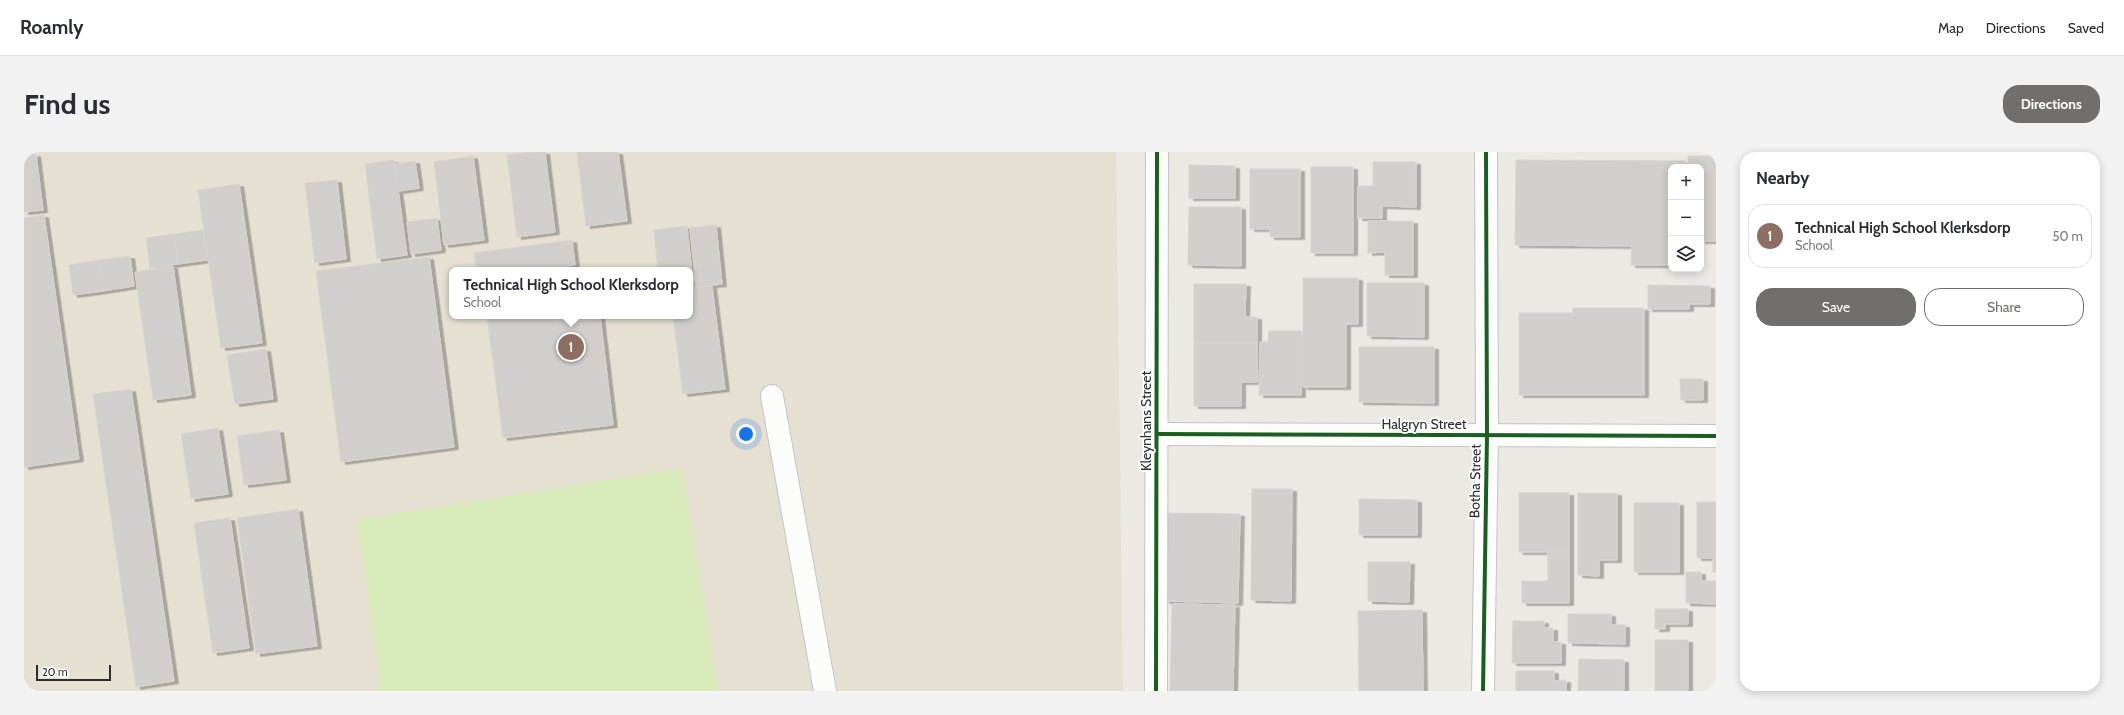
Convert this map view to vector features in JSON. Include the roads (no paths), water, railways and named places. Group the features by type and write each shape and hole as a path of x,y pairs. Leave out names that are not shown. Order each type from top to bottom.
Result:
{"street":[{"name":"Kleynhans Street","path":"1156,691 1157,152"},
{"name":"Botha Street","path":"1483,691 1487,435 1486,152"},
{"path":"772,396 825,691"},
{"name":"Halgryn Street","path":"1157,434 1716,436"}],"place":[{"name":"Technical High School Klerksdorp","path":"571,347"}]}
